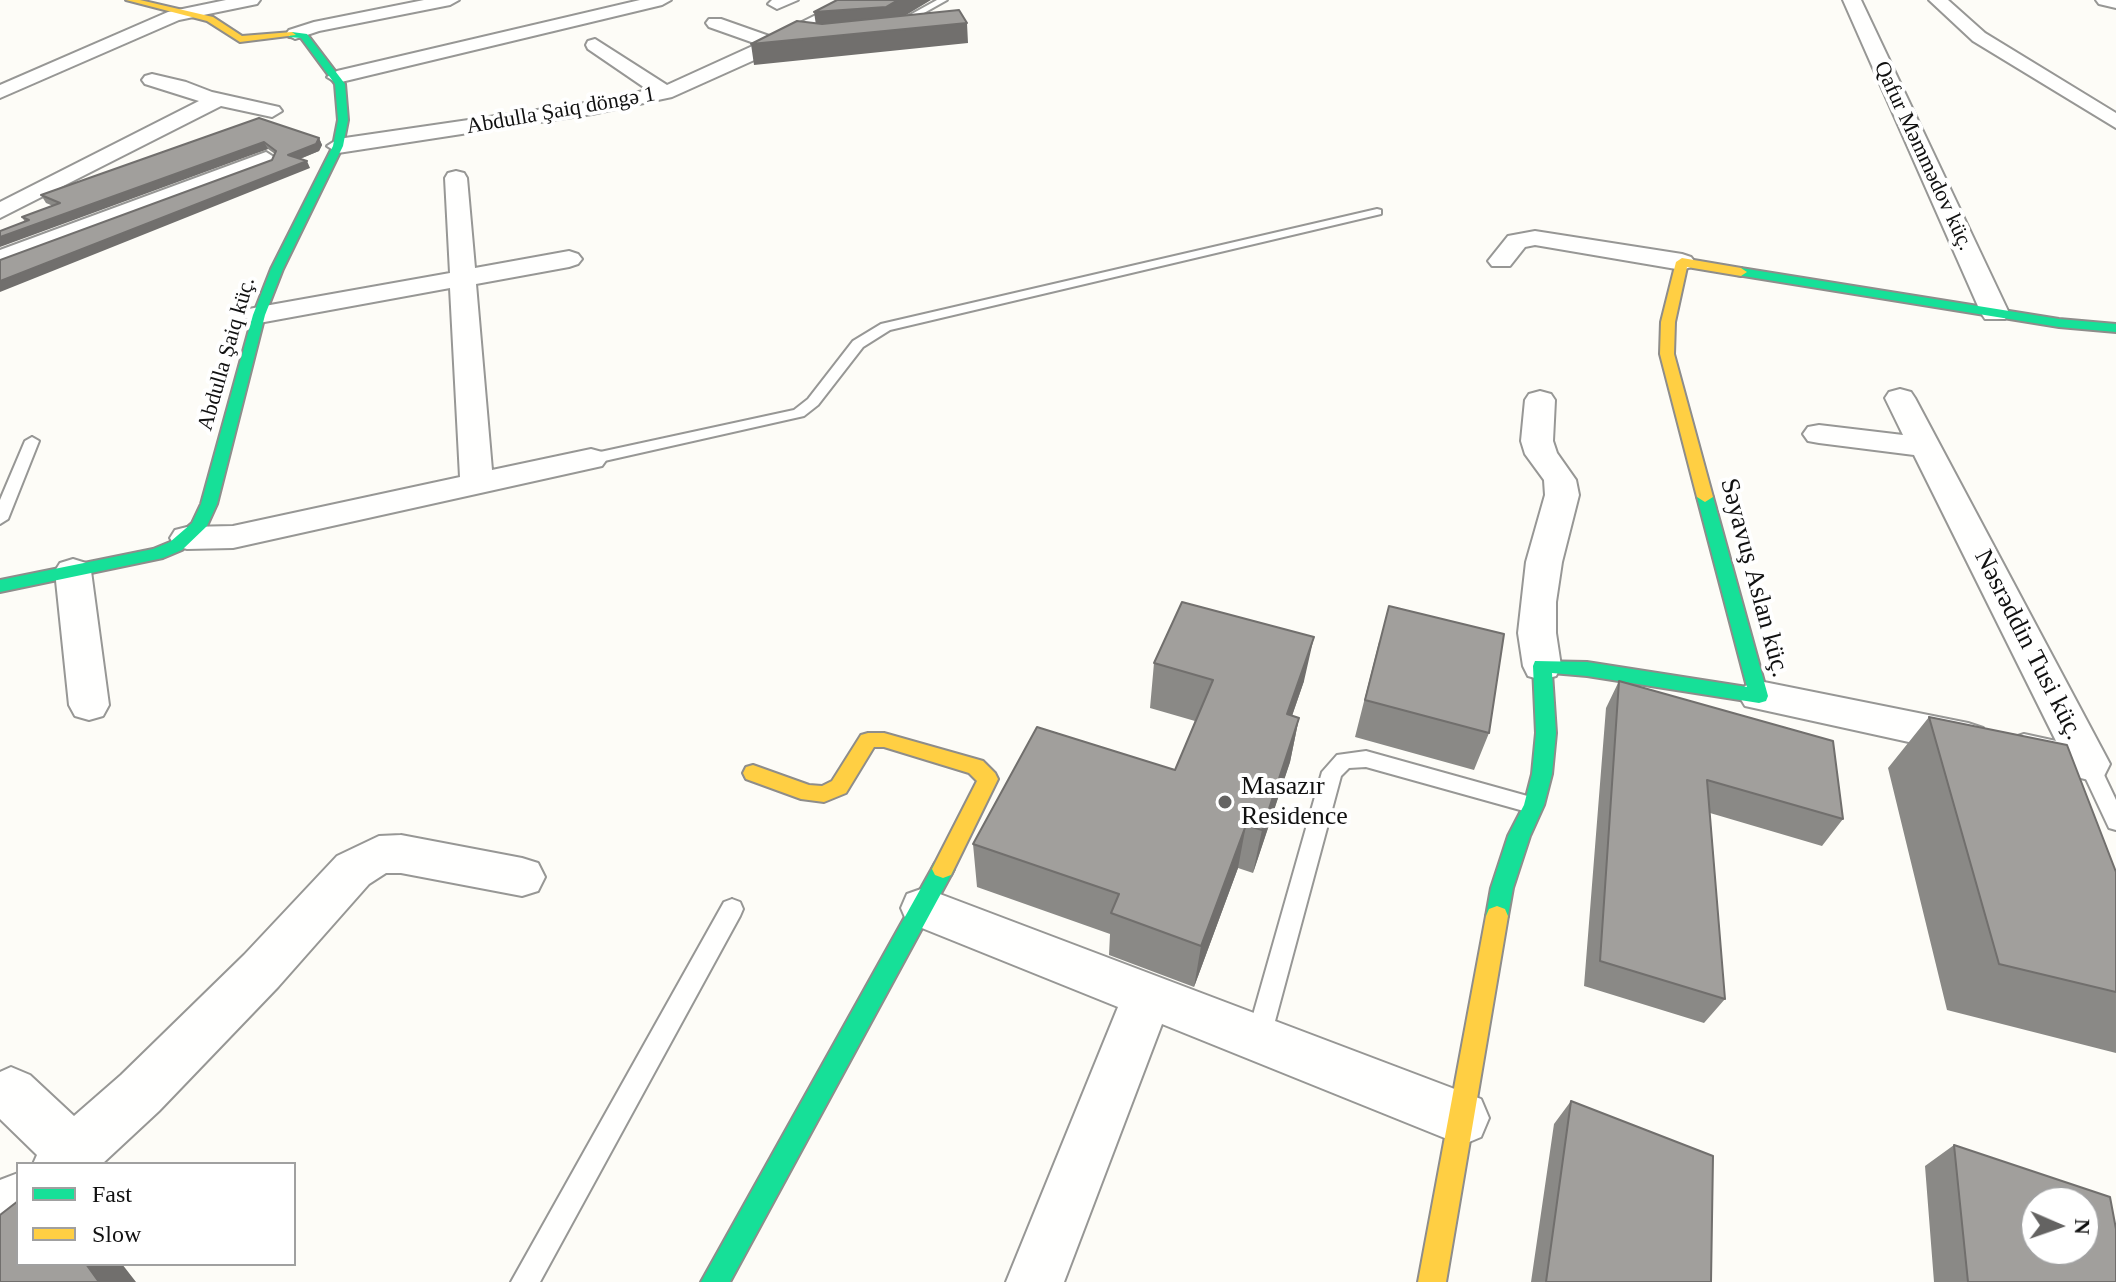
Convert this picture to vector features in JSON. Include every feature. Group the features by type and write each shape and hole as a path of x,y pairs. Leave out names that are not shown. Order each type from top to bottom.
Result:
{"street":[{"path":"130,0 210,19 240,39 295,34 314,27 450,0"},
{"path":"0,92 159,21 251,0"},
{"path":"295,34 304,36 337,77 662,0"},
{"path":"824,0 852,4"},
{"name":"Qafur Məmmədov küç.","path":"1852,0 1995,313"},
{"path":"1938,0 1979,37 2116,122"},
{"path":"2105,0 2116,3"},
{"name":"Abdulla Şaiq döngə 1","path":"338,146 592,108 665,93 790,39 852,4"},
{"path":"715,23 790,39"},
{"path":"595,45 665,93"},
{"name":"Abdulla Şaiq küç.","path":"187,538 199,526 209,504 259,315 277,269 338,146 342,112 337,77"},
{"path":"152,80 218,100 272,111"},
{"path":"0,211 218,100"},
{"path":"0,259 266,159"},
{"path":"456,178 477,483"},
{"path":"1501,261 1517,241 1535,238 1995,313 2116,328"},
{"path":"259,315 569,259"},
{"name":"Səyavuş Aslan küç.","path":"1542,666 1601,671 1759,696 1667,354 1668,322 1682,262"},
{"name":"Nəsrəddin Tusi küç.","path":"1900,398 2089,764"},
{"path":"1432,1282 1502,888 1519,836 1534,805 1542,774 1546,733 1537,633 1538,602 1562,495 1560,480 1541,454 1537,441 1540,400"},
{"path":"1819,434 1925,447"},
{"path":"0,586 157,554 187,538 233,537 591,459"},
{"path":"73,571 89,705"},
{"name":"Nəsrəddin Tusi küç.","path":"1759,696 2089,764"},
{"path":"715,1282 924,908 988,779 976,767 884,740 868,740 839,787 824,794 808,793 753,773"},
{"path":"11,1093 68,1159 140,1093 261,971 353,870 379,855 401,854 522,877"},
{"path":"924,908 1259,1036 1462,1118"},
{"path":"1035,1282 1148,995"},
{"path":"0,1216 16,1203"}],"lane":[{"path":"916,29 889,31 943,0"},
{"path":"591,459 799,413 813,402 858,344 886,327 1377,212"},
{"path":"0,519 32,441"},
{"path":"1259,1036 1332,772 1344,760 1366,759 1534,805"},
{"path":"2089,764 2116,822"},
{"path":"525,1282 732,909"}],"building":[{"path":"837,0 898,0 886,7 814,12"},
{"path":"959,10 967,23 751,44 797,21 822,24"},
{"path":"259,118 319,138 316,144 288,155 307,161 0,281 0,260 272,160 276,151 264,142 0,237 0,231 29,220 22,217 60,203 41,195"},
{"path":"1182,602 1314,637 1287,714 1299,718 1262,830 1246,825 1201,946 1111,913 1119,894 973,844 1037,727 1175,770 1213,680 1154,663"},
{"path":"1389,606 1504,634 1489,733 1365,700"},
{"path":"1619,681 1833,741 1843,819 1707,780 1725,999 1600,961"},
{"path":"1929,717 2067,745 2116,872 2116,992 1999,964"},
{"path":"1571,1101 1713,1156 1711,1282 1546,1282"},
{"path":"1954,1145 2077,1186 2020,1186 2020,1266 2100,1266 2100,1194 2110,1197 2116,1229 2116,1282 1968,1282"},
{"path":"16,1203 16,1266 87,1266 99,1282 0,1282 0,1215"}],"traffic: fast":[{"path":"0,586 157,554 176,546 199,526 209,504 259,315 277,269 338,146 343,120 340,84 304,36 292,35"},
{"path":"1741,272 2059,323 2116,328"},
{"path":"1497,916 1502,888 1519,836 1534,805 1542,774 1546,733 1542,666 1587,669 1759,696 1705,497"},
{"path":"715,1282 943,869"}],"traffic: slow":[{"path":"130,0 210,19 240,39 292,35"},
{"path":"1705,497 1667,354 1668,322 1682,262 1741,272"},
{"path":"753,773 808,793 824,794 839,787 868,740 884,740 976,767 988,779 943,869"},
{"path":"1432,1282 1497,916"}],"place":[{"name":"Masazır Residence","path":"1225,802"}]}
